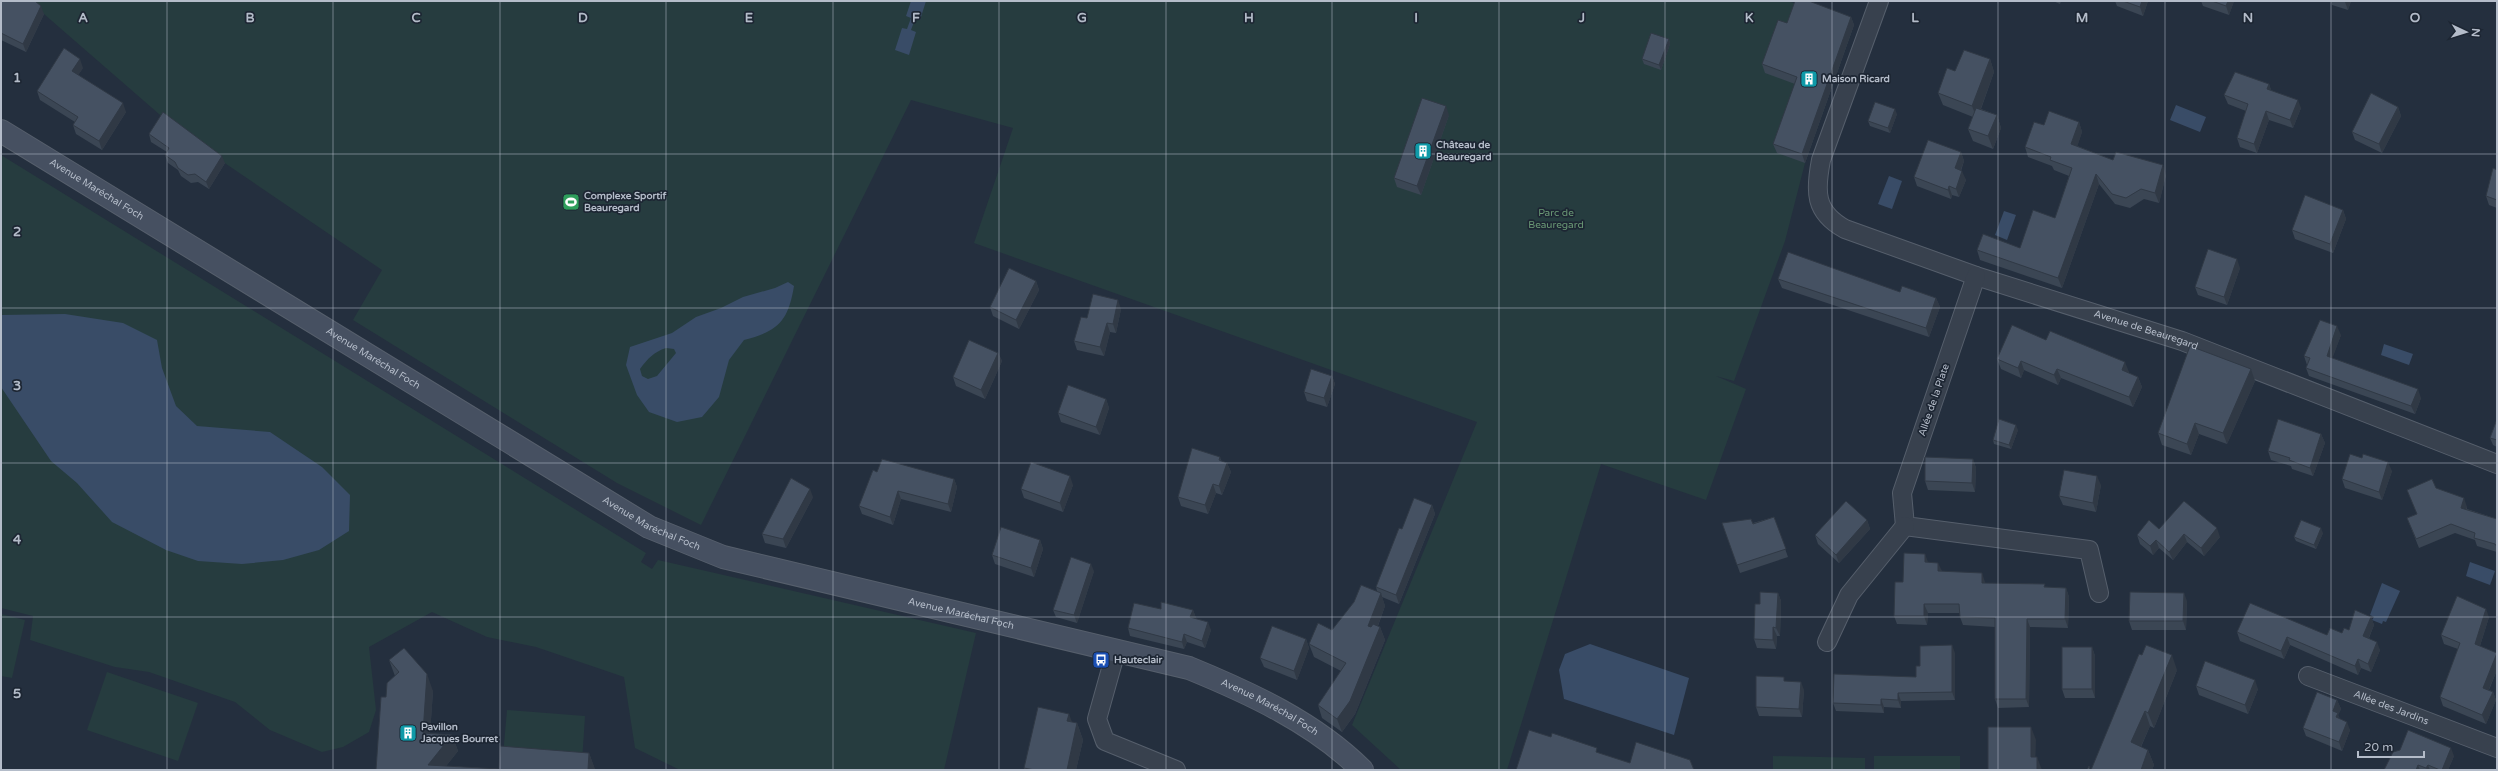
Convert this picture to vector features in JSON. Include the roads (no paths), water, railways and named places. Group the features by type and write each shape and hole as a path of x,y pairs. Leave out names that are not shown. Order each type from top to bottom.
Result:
{"main road":[{"name":"Avenue Maréchal Foch","path":"1,131 649,527 723,557 1189,668 1240,689 1320,736 1362,770"}],"street":[{"name":"Avenue de Beauregard","path":"1879,1 1821,160 1816,182 1820,206 1830,220 1845,229 1976,276 2182,341 2497,464"},
{"name":"Allée de la Plate","path":"1905,526 1902,493 1976,276"},
{"path":"1827,642 1849,595 1905,526 2089,550 2099,594"},
{"path":"1116,651 1097,719 1105,741 1176,770"},
{"name":"Allée des Jardins","path":"2308,676 2497,748"}],"water":[{"path":"911,1 926,1 920,20 915,19 911,30 916,32 909,55 895,50 902,28 907,29 911,18 906,16"},
{"path":"2176,105 2206,117 2200,132 2170,120"},
{"path":"1889,176 1902,181 1892,209 1878,204"},
{"path":"2004,211 2016,215 2007,240 1995,235"},
{"path":"788,282 794,286 792,298 785,317 780,323 765,333 744,340 729,360 719,397 702,417 677,422 649,412 637,395 626,365 630,347 672,333 696,317 721,308 743,297 775,288","holes":["666,348 674,349 676,353 657,376 648,379 642,376 640,369 652,356 658,351"]},
{"path":"65,314 123,323 157,340 162,368 176,406 197,426 270,432 322,467 350,495 349,531 319,550 283,560 242,564 198,561 166,550 112,522 77,483 51,461 1,387 1,315"},
{"path":"2384,344 2413,354 2409,365 2381,355"},
{"path":"2470,562 2495,571 2490,585 2466,576"},
{"path":"2382,583 2400,591 2386,622 2383,621 2382,624 2372,620 2374,617 2370,615"},
{"path":"1590,644 1689,678 1674,735 1564,699 1559,670 1565,654"}],"place":[{"name":"Maison Ricard","path":"1809,79"},
{"name":"Château de Beauregard","path":"1423,151"},
{"name":"Complexe Sportif Beauregard","path":"571,202"},
{"name":"Hauteclair","path":"1101,660"},
{"name":"Pavillon Jacques Bourret","path":"408,733"}],"park label":[{"name":"Parc de Beauregard","path":"1556,218"}]}
